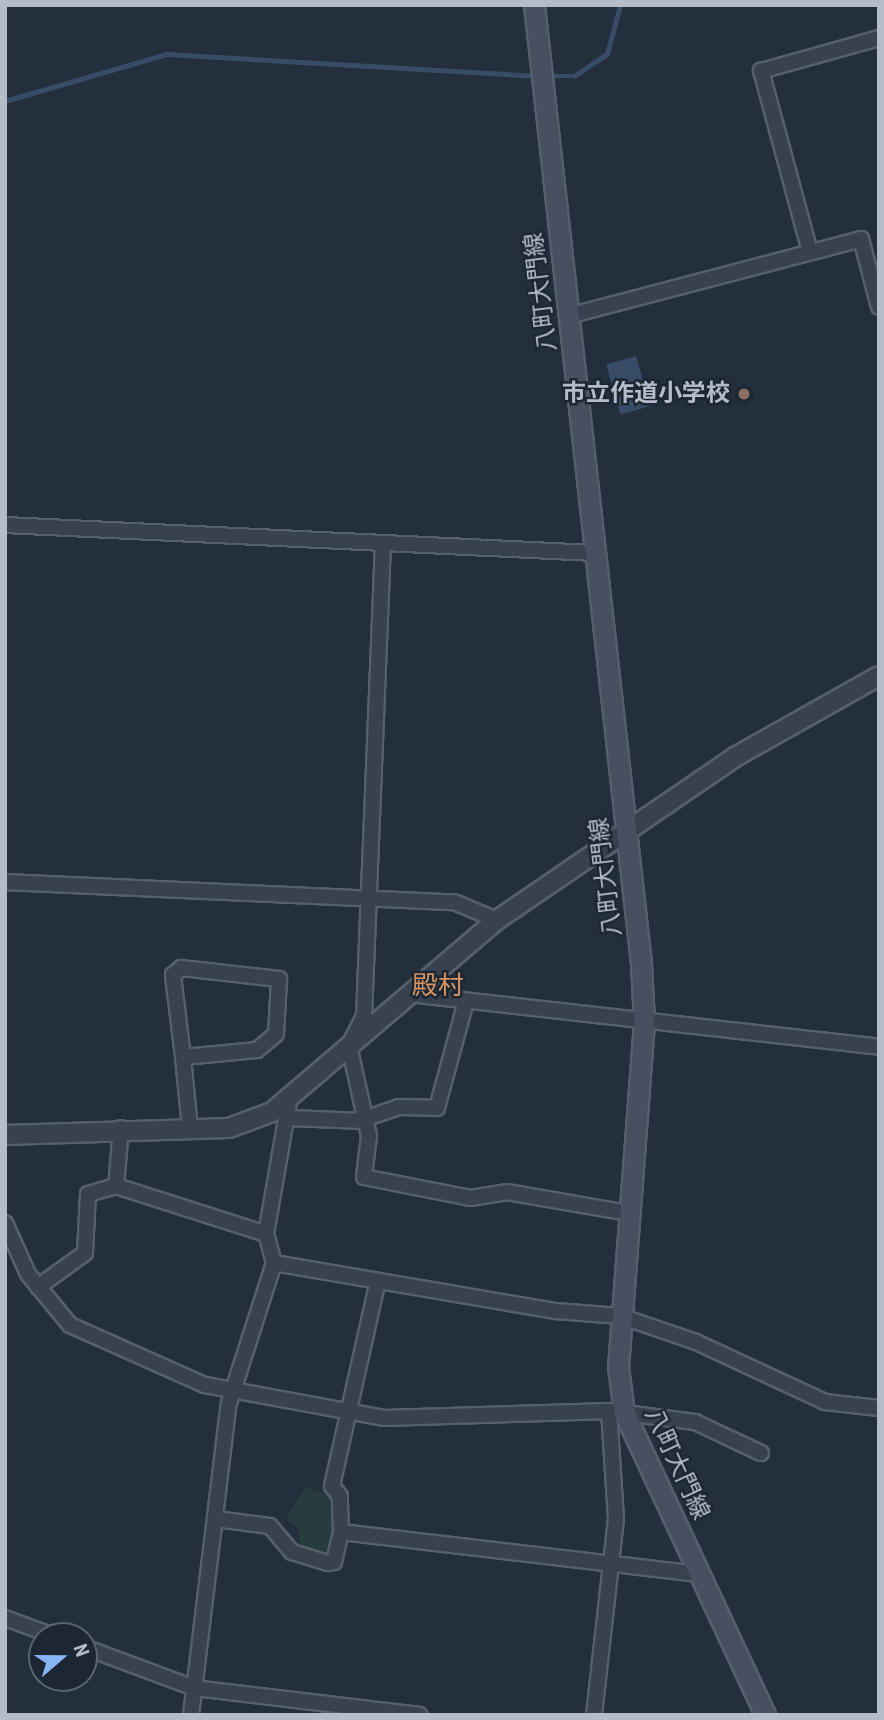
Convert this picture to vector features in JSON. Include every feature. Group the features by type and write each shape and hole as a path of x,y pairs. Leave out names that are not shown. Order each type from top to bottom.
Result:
{"main road":[{"name":"八町大門線","path":"534,5 626,832 644,1023 621,1316 617,1412 701,1574 765,1715"}],"street":[{"path":"810,252 761,71 879,38"},
{"path":"568,316 862,239 879,307"},
{"path":"5,525 594,553"},
{"path":"383,543 366,899 364,1016 349,1045 364,1120 369,1181 470,1198 507,1192 629,1213"},
{"path":"191,1715 233,1390 274,1263 266,1234 289,1110 349,1045 497,920 735,757 879,676"},
{"path":"5,881 454,902 497,920"},
{"path":"183,1058 257,1050 267,1042 276,1034 279,979 181,968 173,975 190,1129"},
{"path":"409,994 644,1023 879,1047"},
{"path":"5,1135 121,1128 229,1128 289,1110 364,1120 398,1107 437,1108 466,1001"},
{"path":"116,1186 121,1128"},
{"path":"38,1287 85,1253 88,1194 116,1186 266,1234"},
{"path":"5,1223 38,1287 70,1325 205,1385 407,1419 617,1412 695,1422 761,1453"},
{"path":"274,1263 556,1311 621,1316 707,1346 825,1402 879,1408"},
{"path":"216,1519 270,1526 292,1552 328,1563 334,1562 341,1532 340,1496 332,1486 379,1281"},
{"path":"594,1715 616,1519 617,1412"},
{"path":"341,1532 701,1574"},
{"path":"5,1618 28,1626"},
{"path":"98,1652 194,1688 419,1715"}],"green space":[{"path":"305,1487 335,1498 328,1558 299,1549 300,1530 286,1519"}],"water":[{"path":"636,356 650,406 621,415 606,365"}],"waterway":[{"path":"548,76 574,76 607,54 620,5"},
{"path":"5,101 167,54 536,76"}],"place":[{"name":"市立作道小学校","path":"744,394"}],"district":[{"name":"殿村","path":"438,986"}]}
